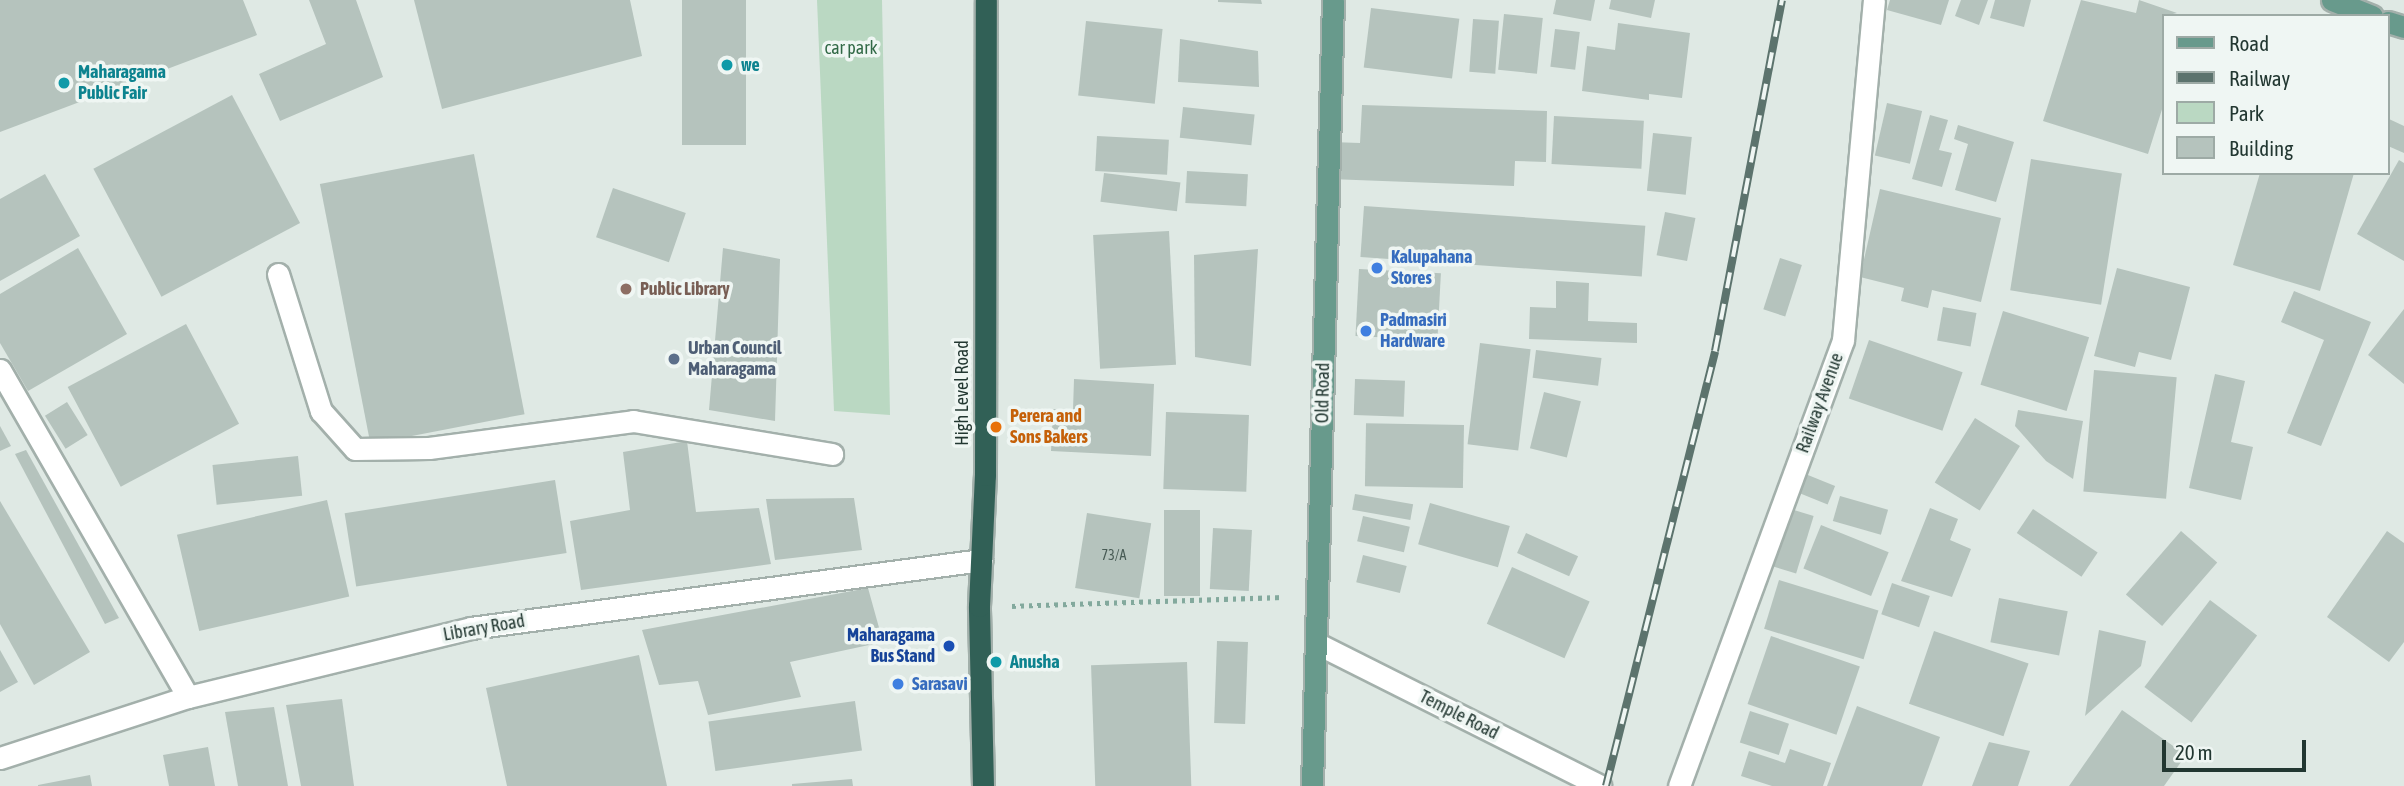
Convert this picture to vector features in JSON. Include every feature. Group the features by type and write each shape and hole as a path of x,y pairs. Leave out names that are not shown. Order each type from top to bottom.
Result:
{"highway":[{"name":"High Level Road","path":"983,786 979,606 986,0"}],"main road":[{"name":"Old Road","path":"1312,786 1318,644 1316,596 1333,0"},
{"path":"2332,0 2367,14"}],"street":[{"name":"Railway Avenue","path":"1679,786 1843,340 1874,0"},
{"path":"278,274 321,411 355,449 429,448 633,421 832,454"},
{"path":"0,370 188,697"},
{"name":"Library Road","path":"0,758 188,697 471,628 981,560"},
{"name":"Temple Road","path":"1318,644 1600,786"}],"path":[{"path":"979,606 1316,596"}],"green space":[{"name":"car park","path":"817,0 882,0 890,415 834,411"}],"building":[{"name":"Maharagama Public Fair","path":"0,0 243,0 257,35 0,132"},
{"path":"309,0 356,0 383,77 280,121 259,74 326,44"},
{"path":"414,0 630,0 642,56 442,109"},
{"name":"we","path":"682,0 746,0 746,145 682,145"},
{"path":"1261,0 1262,4 1218,2"},
{"path":"1556,0 1595,0 1591,21 1553,14"},
{"path":"1611,0 1655,0 1651,18 1609,9"},
{"path":"1890,0 1949,0 1941,25 1887,10"},
{"path":"1961,0 1988,0 1979,25 1955,16"},
{"path":"1995,0 2031,0 2024,27 1990,18"},
{"path":"2081,0 2136,13 2139,0 2177,13 2162,14 2162,109 2148,154 2043,121"},
{"path":"1371,8 1459,19 1452,78 1364,68"},
{"path":"1504,14 1543,18 1537,74 1498,70"},
{"path":"1473,19 1499,21 1495,74 1469,72"},
{"path":"1086,21 1163,29 1155,104 1078,96"},
{"path":"1618,23 1690,33 1682,98 1649,94 1649,100 1582,91 1587,46 1615,50"},
{"path":"1555,29 1580,32 1575,70 1550,67"},
{"path":"1180,39 1258,51 1259,87 1178,82"},
{"path":"232,95 300,223 161,297 93,169"},
{"path":"1887,103 1922,111 1910,164 1875,156"},
{"path":"1362,105 1547,111 1546,162 1515,161 1514,186 1330,179 1331,142 1360,143"},
{"path":"1183,107 1255,115 1251,145 1180,138"},
{"path":"1930,115 1948,120 1939,150 1952,153 1942,187 1912,179"},
{"path":"1554,116 1644,121 1641,169 1551,164"},
{"path":"2390,119 2404,126 2404,153 2390,147"},
{"path":"1958,125 2014,142 1996,202 1955,190 1968,144 1954,139"},
{"path":"1653,133 1692,137 1686,195 1647,191"},
{"path":"1097,136 1169,140 1167,175 1095,171"},
{"path":"474,154 525,414 370,444 320,184"},
{"path":"2031,159 2122,173 2101,305 2010,290"},
{"path":"2399,160 2404,163 2404,261 2357,234"},
{"path":"1187,171 1248,174 1246,206 1185,203"},
{"path":"1104,173 1180,182 1177,211 1100,202"},
{"path":"45,174 80,236 0,281 0,199"},
{"path":"2259,175 2353,175 2320,291 2233,265"},
{"path":"613,188 686,213 669,262 596,237"},
{"path":"1880,189 2001,218 1981,302 1932,290 1928,308 1901,301 1904,288 1860,277"},
{"path":"1364,206 1645,226 1642,277 1360,257"},
{"path":"1665,212 1695,218 1687,261 1657,255"},
{"path":"1169,231 1176,365 1100,369 1093,235"},
{"path":"78,248 127,334 28,391 0,343 0,294"},
{"path":"723,248 780,259 775,421 709,410"},
{"path":"1258,249 1251,366 1195,357 1194,255"},
{"path":"1780,258 1802,265 1785,316 1763,309"},
{"path":"2117,268 2190,287 2171,360 2139,352 2135,367 2094,356"},
{"path":"1359,269 1441,273 1437,340 1355,336"},
{"path":"1556,281 1589,283 1588,321 1637,323 1637,343 1529,339 1530,307 1556,308"},
{"path":"2294,291 2371,322 2321,446 2287,433 2324,340 2281,322"},
{"path":"1943,307 1976,313 1971,346 1937,340"},
{"path":"2404,309 2404,384 2368,355"},
{"path":"2003,311 2089,337 2067,411 1980,385"},
{"path":"186,324 239,424 121,487 68,387"},
{"path":"1869,340 1963,372 1942,431 1849,399"},
{"path":"1480,343 1531,349 1518,450 1468,444"},
{"path":"1536,350 1602,358 1598,386 1533,378"},
{"path":"2094,370 2177,377 2166,499 2083,492"},
{"path":"2215,374 2245,381 2231,442 2253,447 2241,500 2189,488"},
{"path":"1074,379 1154,384 1151,456 1051,451 1053,409 1073,410"},
{"path":"1355,379 1405,381 1404,417 1354,415"},
{"path":"1544,392 1581,401 1567,457 1530,448"},
{"path":"67,402 88,435 66,449 45,416"},
{"path":"2018,410 2083,421 2073,479 2046,461 2015,426"},
{"path":"1166,412 1249,415 1246,492 1163,489"},
{"path":"1975,418 2020,446 1980,511 1935,482"},
{"path":"1366,423 1464,425 1463,488 1365,486"},
{"path":"0,426 11,446 0,451"},
{"path":"687,441 696,512 759,508 771,564 581,590 570,521 630,510 623,452"},
{"path":"26,450 119,618 105,624 15,454"},
{"path":"298,456 302,496 217,505 212,465"},
{"path":"1798,471 1835,486 1828,505 1791,490"},
{"path":"555,480 567,553 356,586 345,513"},
{"path":"1355,494 1413,504 1410,520 1352,510"},
{"path":"1840,496 1888,510 1881,535 1833,521"},
{"path":"854,498 862,550 775,560 766,499"},
{"path":"327,500 349,596 199,631 177,535"},
{"path":"0,501 90,652 34,685 0,624"},
{"path":"1430,503 1510,526 1498,567 1418,544"},
{"path":"1784,507 1814,516 1796,573 1766,564"},
{"path":"1930,508 1958,519 1950,540 1971,549 1952,597 1901,581"},
{"path":"2033,509 2098,553 2081,577 2017,533"},
{"path":"1164,510 1200,510 1200,596 1164,596"},
{"path":"1087,513 1151,523 1139,598 1075,588"},
{"path":"1363,516 1410,527 1404,552 1357,541"},
{"path":"1821,525 1889,552 1871,596 1803,569"},
{"path":"1213,528 1252,530 1249,591 1210,589"},
{"path":"2181,531 2217,562 2162,626 2126,594"},
{"path":"2387,531 2404,543 2404,642 2389,662 2327,617"},
{"path":"1526,533 1578,556 1569,576 1517,553"},
{"path":"1363,555 1407,566 1400,593 1356,582"},
{"path":"1512,567 1590,602 1564,658 1487,624"},
{"path":"1779,580 1878,610 1864,659 1764,629"},
{"path":"1892,583 1930,596 1919,627 1881,614"},
{"path":"868,588 883,642 790,662 801,697 708,715 698,681 659,685 642,630"},
{"path":"1999,598 2068,611 2059,656 1990,642"},
{"path":"2210,600 2257,636 2192,723 2144,687"},
{"path":"2099,630 2146,641 2141,666 2085,716"},
{"path":"1934,631 2029,664 2003,736 1909,704"},
{"path":"1771,636 1860,667 1836,735 1748,704"},
{"path":"1217,641 1248,642 1245,724 1214,723"},
{"path":"0,650 18,682 0,692"},
{"path":"639,655 667,786 507,786 486,688"},
{"path":"1187,662 1191,786 1095,786 1091,665"},
{"path":"342,699 354,786 301,786 286,705"},
{"path":"855,701 862,751 715,771 708,722"},
{"path":"1857,706 1940,737 1922,786 1827,786"},
{"path":"274,707 288,786 238,786 225,712"},
{"path":"2122,710 2186,755 2164,786 2069,786"},
{"path":"1750,711 1789,724 1779,755 1740,742"},
{"path":"1989,742 2030,751 2018,786 1972,786"},
{"path":"208,747 215,786 169,786 163,755"},
{"path":"1790,749 1831,763 1823,786 1772,786 1741,776 1749,751 1785,763"},
{"path":"90,775 92,786 38,786 38,785"},
{"path":"852,779 853,786 792,786 792,784"}],"railway":[{"path":"1606,786 1715,351 1782,0"}],"place":[{"name":"we","path":"727,65"},
{"name":"Maharagama Public Fair","path":"64,83"},
{"name":"Kalupahana Stores","path":"1377,268"},
{"name":"Public Library","path":"626,289"},
{"name":"Padmasiri Hardware","path":"1366,331"},
{"name":"Urban Council Maharagama","path":"674,359"},
{"name":"Perera and Sons Bakers","path":"996,427"},
{"name":"Maharagama Bus Stand","path":"949,646"},
{"name":"Anusha","path":"996,662"},
{"name":"Sarasavi","path":"898,684"}]}
